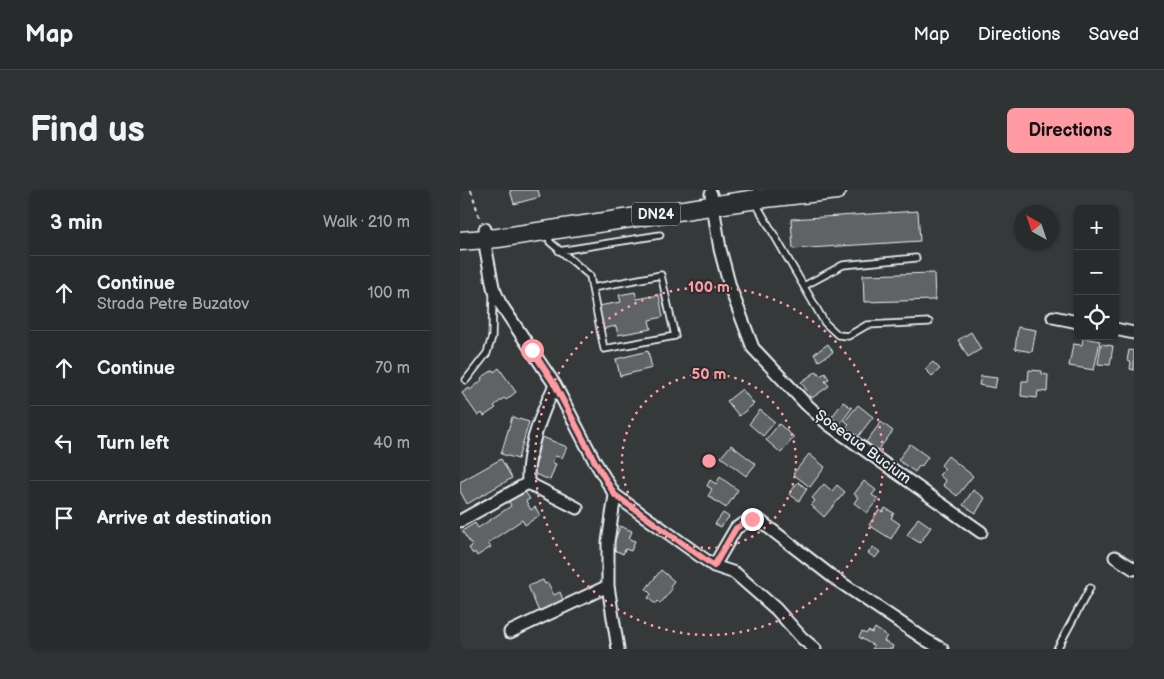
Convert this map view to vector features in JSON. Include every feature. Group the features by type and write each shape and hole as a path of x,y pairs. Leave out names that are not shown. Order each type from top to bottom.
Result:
{"main road":[{"name":"DN24","path":"475,234 548,230 712,200 738,190"},
{"name":"DN24","path":"475,234 712,200 837,190"}],"street":[{"name":"Șoseaua Bucium","path":"712,200 720,249 728,278 753,348 806,404 828,424 982,532"},
{"path":"475,234 500,303 555,385 594,460 615,495 714,566 735,573 776,609 802,638 815,649"},
{"path":"1053,317 1074,321"},
{"path":"1119,330 1134,333"},
{"path":"528,483 527,469 529,458 547,402 555,385"},
{"path":"528,483 577,508"},
{"path":"460,521 528,483"},
{"path":"615,495 608,542 608,586 618,649"},
{"path":"714,566 736,528 752,519 759,520 834,578 942,649"},
{"path":"1115,557 1134,569"},
{"path":"510,632 608,586"}],"lane":[{"path":"757,195 758,207 825,324 838,335 848,336 867,325 929,322"},
{"path":"548,230 550,242 590,276 592,288 604,349 675,336 660,275 592,288"},
{"path":"559,251 660,235"},
{"path":"804,286 843,265 916,258"},
{"path":"466,380 487,353 492,337 493,288"},
{"path":"1057,649 1090,588"}],"path":[{"path":"471,190 480,218 475,234"}],"building":[{"path":"510,190 538,190 540,197 514,204"},
{"path":"918,211 920,241 793,249 791,219"},
{"path":"934,273 935,300 864,302 863,275"},
{"path":"635,292 637,299 659,295 663,317 649,320 651,329 618,335 616,326 602,329 598,306 621,302 619,295"},
{"path":"1018,327 1036,330 1032,352 1015,349"},
{"path":"971,332 981,349 968,357 958,340"},
{"path":"1083,340 1100,341 1094,370 1069,366 1073,344 1082,345"},
{"path":"828,344 833,352 819,361 814,354"},
{"path":"1101,344 1113,346 1110,365 1098,364"},
{"path":"1129,350 1134,351 1134,370 1130,369 1131,362 1127,361"},
{"path":"648,351 652,368 620,376 616,359"},
{"path":"933,362 940,369 932,376 925,369"},
{"path":"499,368 516,392 506,400 504,398 494,406 496,408 484,416 482,413 478,416 462,393 469,388 470,390 482,380 481,378"},
{"path":"1029,370 1042,371 1042,374 1048,375 1047,392 1038,391 1037,398 1021,396 1022,381 1028,381"},
{"path":"817,371 820,376 825,373 829,379 825,381 829,386 812,398 801,382"},
{"path":"981,376 997,378 995,388 979,385"},
{"path":"742,389 754,404 739,416 727,401"},
{"path":"843,402 852,408 840,424 831,418"},
{"path":"858,405 873,417 857,438 845,429 849,424 845,421"},
{"path":"760,410 775,422 763,436 749,424"},
{"path":"512,417 529,422 518,459 501,454"},
{"path":"881,422 893,431 878,450 866,442"},
{"path":"779,424 794,437 781,453 766,440"},
{"path":"540,436 567,447 562,458 555,456 552,462 556,464 550,480 532,473 538,458 535,457 539,449 535,447"},
{"path":"910,444 928,457 915,472 898,460"},
{"path":"731,445 756,464 746,476 721,457"},
{"path":"809,454 825,467 810,487 793,474"},
{"path":"948,456 973,476 957,496 943,485 946,481 939,475 945,469 941,465"},
{"path":"501,459 512,478 467,504 460,491 460,482"},
{"path":"720,477 738,490 726,508 708,496 712,489 707,486 710,480 716,484"},
{"path":"864,481 876,490 872,495 878,499 867,513 854,503 858,497 854,494"},
{"path":"798,482 807,489 799,501 789,494"},
{"path":"824,484 832,491 837,485 845,492 824,517 811,505 815,501 812,498"},
{"path":"524,490 530,499 526,501 531,510 535,507 540,515 525,525 522,520 488,543 491,547 477,556 475,552 473,554 469,548 472,546 462,531 475,523 478,528 511,506 508,500"},
{"path":"973,490 985,498 976,513 963,505"},
{"path":"885,508 894,513 891,518 900,524 891,539 869,525 879,510 883,512"},
{"path":"723,513 729,517 721,527 715,524"},
{"path":"918,518 931,527 920,543 907,535"},
{"path":"620,526 632,531 629,539 635,541 631,551 625,549 623,554 612,549"},
{"path":"873,547 880,552 875,558 868,553"},
{"path":"661,570 674,581 670,586 672,589 660,604 657,601 655,604 648,598 651,594 646,589"},
{"path":"543,580 545,584 548,583 554,595 560,592 564,602 539,612 528,586"},
{"path":"875,628 887,636 884,641 893,646 892,649 872,649 874,646 859,637 862,632 866,634 868,631 872,633"}],"route":[{"path":"532,350 555,385 594,460 615,495 714,566 736,528 752,519"}]}
